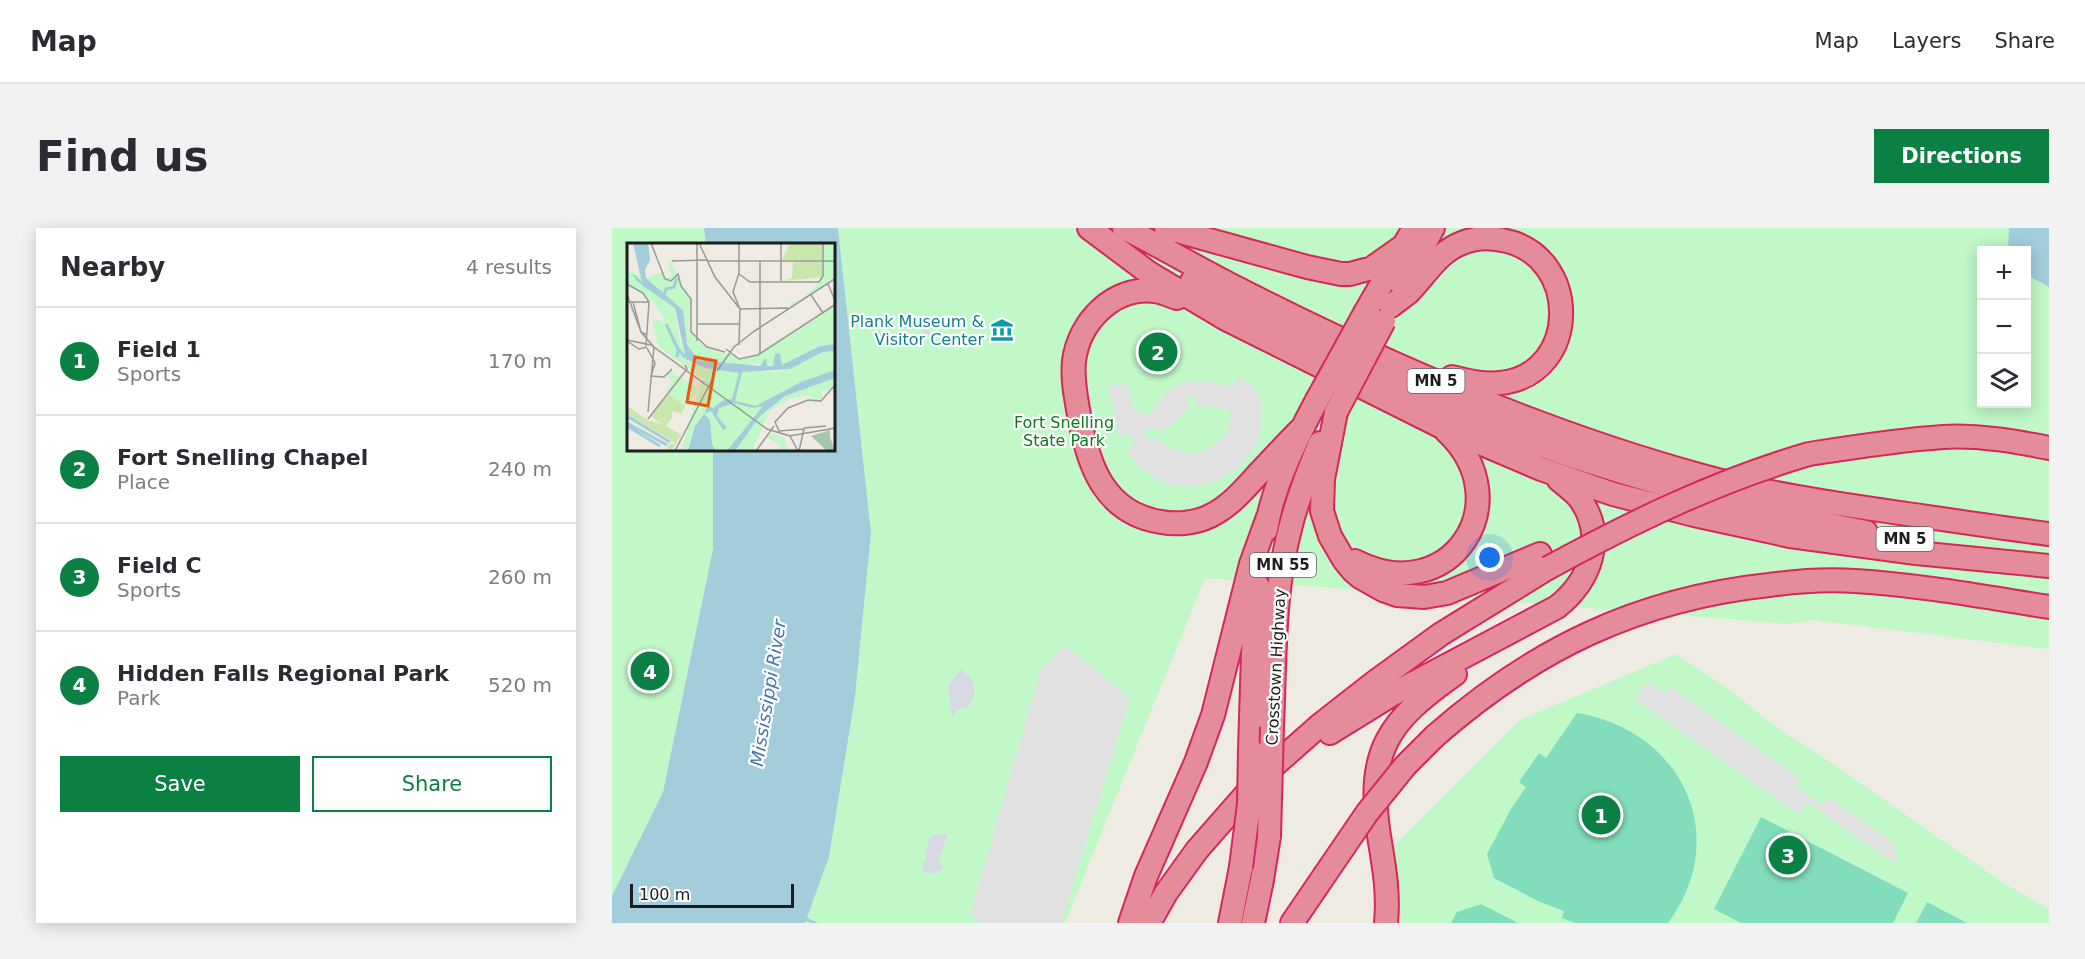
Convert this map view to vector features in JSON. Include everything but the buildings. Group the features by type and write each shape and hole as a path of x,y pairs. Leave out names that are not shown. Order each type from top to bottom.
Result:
{"highway":[{"path":"1091,228 1149,273 1303,359 1440,426 1540,469 1613,494 1790,536 1916,553 2049,566"},
{"name":"MN 5","path":"1091,228 1378,378 1449,410 1552,449 1656,483 1762,511 2049,566"},
{"name":"MN 5","path":"1124,228 1229,284 1386,358 1463,393 1578,437 1701,476 1765,490 1853,506 2049,534"},
{"path":"1166,228 1307,267 1341,274 1372,268 1418,234"},
{"name":"Crosstown Highway","path":"1230,923 1241,867 1249,804 1254,622 1268,517 1302,428 1327,406 1380,312 1418,234"},
{"path":"1380,312 1408,292 1437,259 1450,249 1478,239 1493,238 1524,246 1547,266 1560,293 1561,327 1556,342 1539,365 1521,377 1503,383 1475,383 1386,358"},
{"path":"1204,305 1155,291 1126,295 1100,309 1082,333 1074,362 1075,395 1088,457 1105,490 1127,510 1152,521 1170,524 1208,517 1222,509 1238,495 1302,428"},
{"path":"1327,406 1322,496 1325,524 1353,571 1368,583 1398,595 1424,597 1447,593 1544,561 1741,476 1809,454 1943,437 1995,439 2049,448"},
{"name":"Crosstown Highway","path":"1253,923 1269,836 1278,601 1290,527 1305,480 1324,436 1327,406"},
{"path":"1337,547 1352,560 1366,567 1400,575 1424,571 1437,565 1457,550 1474,522 1478,488 1473,467 1467,455 1458,442 1440,426"},
{"path":"1285,758 1393,694 1557,607 1570,597 1588,571 1592,556 1591,526 1587,511 1579,497 1560,481 1540,469"},
{"path":"1130,923 1146,876 1196,762 1213,715 1251,564 1268,517"},
{"path":"1149,923 1166,893 1197,850 1262,777 1320,725 1375,682 1544,561"},
{"path":"1292,923 1367,813 1405,766 1436,736 1468,707 1515,672 1601,627 1684,599 1730,589 1824,580 1903,585 2049,607"},
{"path":"1386,923 1388,902 1375,791 1380,757 1388,739 1406,712 1434,689 1527,623"}],"green space":[{"path":"612,228 704,228 706,243 627,243 627,452 713,452 713,549 663,792 612,896"},
{"name":"Fort Snelling State Park","path":"838,228 2049,228 2049,649 1813,620 1788,624 1205,578 1065,923 805,923 829,857 855,697 871,533"},
{"path":"1676,654 1727,688 1783,732 1829,761 2005,884 2049,909 2049,923 1401,923 1394,846 1520,720"},
{"path":"1577,713 1613,723 1644,741 1669,764 1686,791 1695,822 1696,855 1687,889 1668,923 1575,923 1562,918 1564,911 1540,902 1494,878 1487,854 1511,809 1526,787 1519,782 1539,753 1546,758"},
{"path":"1761,817 1908,893 1893,923 1741,923 1714,909"},
{"path":"1927,902 1967,923 1916,923"},
{"path":"1481,904 1518,923 1451,923 1457,912"}],"shaded area":[{"path":"942,316 944,327 929,329 930,335 923,335 923,319"},
{"path":"1238,377 1251,384 1257,392 1262,407 1259,436 1254,449 1237,469 1217,481 1188,487 1159,480 1133,460 1127,451 1134,443 1130,435 1120,437 1108,387 1127,382 1131,403 1142,415 1150,414 1170,389 1179,384 1189,381 1213,382 1221,386 1233,385","holes":["1189,396 1195,397 1196,406 1224,408 1229,411 1230,421 1223,437 1205,451 1192,454 1169,448 1156,437 1147,441 1145,434 1149,428 1155,427 1161,433 1190,407 1186,400"]},
{"path":"1065,645 1130,698 1061,923 981,923 970,914 1040,671"},
{"path":"961,669 970,677 974,694 968,707 957,710 952,718 948,685"},
{"path":"1647,681 1665,694 1671,687 1800,778 1795,786 1823,805 1827,796 1894,843 1897,865 1807,802 1798,814 1635,699"},
{"path":"948,834 939,862 943,868 928,874 923,870 922,864 926,860 925,851 929,846 928,840 933,835"}],"water":[{"name":"Mississippi River","path":"704,228 838,228 871,533 855,697 829,857 805,923 612,923 612,896 663,792 713,549 713,452 836,452 836,243 706,243"},
{"path":"2009,228 2049,228 2049,287 2031,277 2031,246 2008,246"}],"waterway":[{"path":"803,918 815,923"}],"place":[{"name":"Plank Museum & Visitor Center","path":"1002,330"},
{"name":"Fort Snelling Chapel","path":"1158,352"},
{"name":"Hidden Falls Regional Park","path":"650,671"},
{"name":"Field 1","path":"1601,815"},
{"name":"Field C","path":"1788,855"}]}
